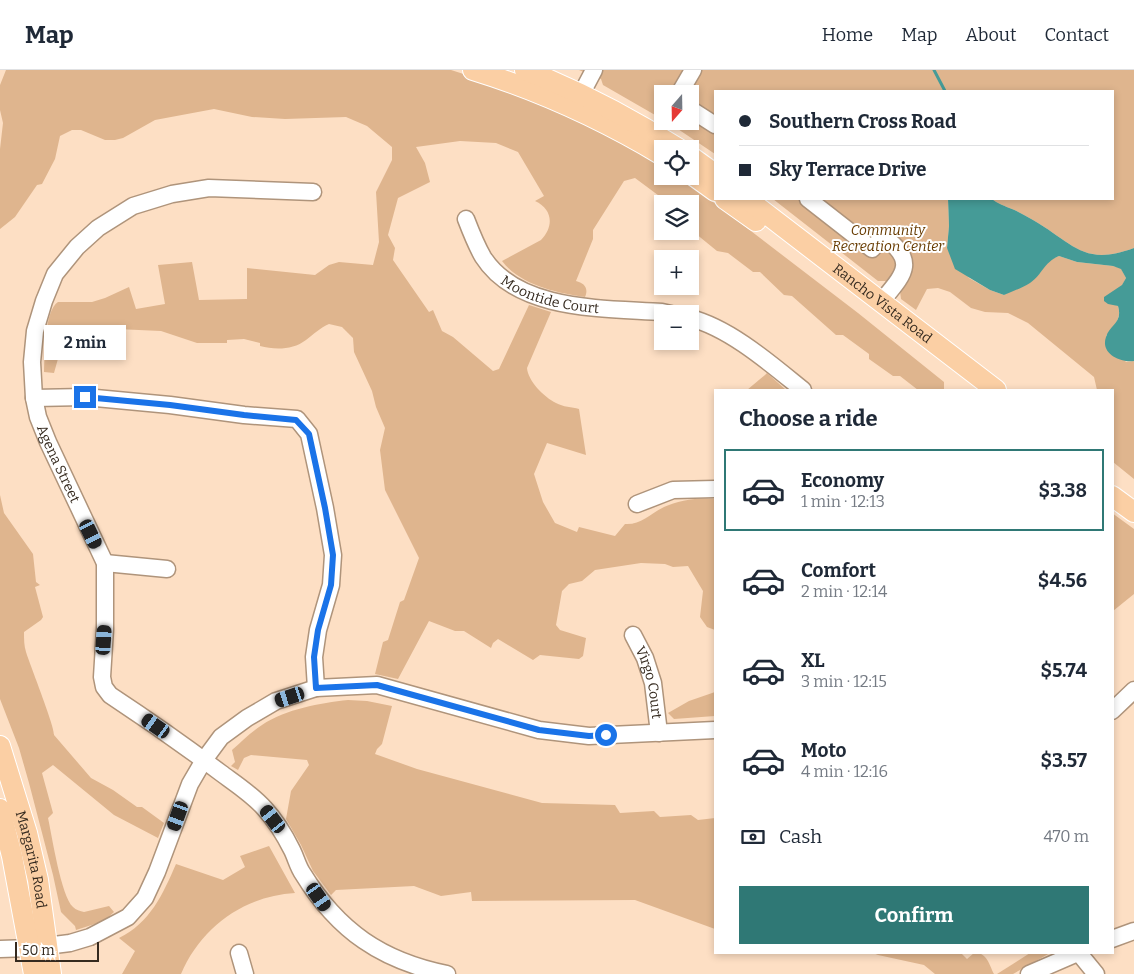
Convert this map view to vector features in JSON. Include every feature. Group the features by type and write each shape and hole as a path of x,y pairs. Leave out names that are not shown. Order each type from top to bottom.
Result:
{"main road":[{"path":"473,70 578,101 640,124 665,140"},
{"path":"525,70 578,101 654,150"},
{"path":"699,162 714,173"},
{"path":"699,179 714,190"},
{"name":"Rancho Vista Road","path":"727,200 981,387"},
{"name":"Rancho Vista Road","path":"748,200 881,302 981,387"},
{"path":"1114,481 1134,496"},
{"path":"1114,497 1134,512"},
{"name":"Margarita Road","path":"0,746 27,833 38,880 39,947 34,974"},
{"name":"Margarita Road","path":"0,809 39,947 51,974"}],"street":[{"path":"578,101 594,70"},
{"path":"684,85 693,70"},
{"path":"699,115 714,124"},
{"name":"Agena Street","path":"313,192 209,188 172,194 133,206 98,228 77,247 55,274 44,301 35,331 32,362 34,398 38,417 48,442 105,564 105,629 102,669 104,686 110,695 204,760 265,808 281,830 302,873 328,909 354,934 388,956 420,969 447,974"},
{"path":"809,200 872,248 882,236 900,251 905,261 904,271 881,302"},
{"name":"Moontide Court","path":"466,219 484,259 502,278 518,288 562,304 586,308 654,312"},
{"path":"699,322 733,337 802,389"},
{"path":"34,398 85,397 296,420 309,434 333,555 331,585 318,630 314,657 316,688"},
{"path":"637,504 673,490 714,489"},
{"path":"105,564 167,569"},
{"name":"Virgo Court","path":"633,635 645,658 653,683 660,733"},
{"path":"0,949 70,943 90,937 128,917 145,898 158,872 190,784 204,760 222,737 247,718 276,701 316,688 382,686 539,730 589,736 714,730"},
{"path":"1114,709 1134,690"},
{"path":"1114,938 1134,931"},
{"path":"0,961 39,947"},
{"path":"239,953 245,974"},
{"path":"1028,974 1077,954"},
{"path":"1080,954 1096,974"}],"green space":[{"path":"6,70 451,70 506,89 560,112 612,137 654,161 654,185 691,185 858,313 944,382 944,389 917,389 900,376 893,376 869,359 869,354 843,335 836,335 792,296 784,295 760,272 753,272 728,253 717,251 699,236 699,195 658,195 635,178 624,181 593,230 593,239 576,281 585,286 585,297 551,290 529,282 502,261 541,240 548,230 550,219 541,204 535,201 544,196 518,152 496,143 460,141 416,147 425,163 430,182 398,198 388,235 395,248 393,260 429,312 433,310 442,331 453,337 493,371 499,369 529,305 551,312 527,368 528,373 537,388 551,400 579,409 586,455 547,443 534,474 543,502 555,523 577,532 579,527 615,536 625,524 641,521 670,505 703,498 714,499 714,630 707,627 700,617 703,591 688,566 673,567 665,564 641,563 595,570 582,581 569,584 562,591 556,625 560,630 586,638 583,656 579,659 540,655 533,660 498,639 491,648 464,631 455,631 429,621 398,679 375,674 383,642 388,640 400,602 404,600 419,558 385,490 380,450 385,428 376,407 372,391 354,352 353,338 342,327 329,324 295,346 272,348 260,346 260,343 244,339 227,340 227,343 197,343 161,331 72,327 66,330 54,373 44,372 45,345 50,314 58,302 92,302 129,287 136,309 165,304 158,265 192,262 199,300 247,299 247,268 315,275 329,265 339,262 373,265 379,242 376,192 392,160 392,147 367,126 346,117 285,119 252,117 214,109 155,120 123,138 115,140 105,140 81,130 72,130 60,136 55,159 42,184 37,185 15,217 0,229 0,149 3,123 0,110 0,85"},
{"path":"579,70 1134,70 1134,248 1117,253 1090,254 1079,250 1017,211 993,200 1114,200 1114,90 714,90 714,153 699,143 699,140 694,140 679,130 699,130 699,85 654,85 654,114 603,85 601,79"},
{"name":"Community Recreation Center","path":"774,200 948,200 949,226 947,248 969,278 990,290 1004,295 1038,275 1049,260 1059,256 1077,262 1121,268 1126,278 1113,304 1118,306 1119,315 1117,322 1106,336 1126,362 1134,361 1134,479 1114,463 1114,389 1097,389 1094,377 1028,323 1008,313 985,312 971,308 950,292 938,288 927,289 916,310 901,299 900,291 885,281 878,281"},
{"path":"767,373 785,389 748,389"},
{"path":"0,495 4,513 33,554 36,582 40,585 35,587 43,617 24,632 24,642 54,735 91,778 113,790 137,807 142,807 164,823 158,838 114,815 53,765 42,773 53,813 48,818 61,879 69,901 74,908 84,912 109,906 114,912 104,921 76,930 75,926 61,912 19,748 0,699"},
{"path":"1114,514 1134,529 1134,594 1114,610"},
{"path":"714,692 714,716 674,719 668,713 689,701"},
{"path":"348,700 367,701 392,706 382,744 375,754 417,769 542,803 615,805 620,813 654,811 660,817 691,815 698,820 714,818 714,929 635,900 472,901 471,892 441,896 414,886 336,890 331,895 313,871 286,819 291,791 309,765 307,760 251,755 244,758 238,770 231,766 235,762 232,750 271,719 292,711"},
{"path":"269,846 295,893 276,895 258,900 226,917 200,942 181,974 122,974 135,951 119,938 130,932 154,907 176,864 223,880 245,867 240,856"},
{"path":"876,954 962,954 967,959 973,954 982,954 987,959 994,974 935,974 924,965"},
{"path":"1028,954 1048,954 1013,974 997,974"}],"water":[{"path":"948,200 993,200 1017,211 1079,250 1090,254 1117,253 1134,248 1134,361 1118,359 1113,356 1109,353 1105,343 1108,333 1119,316 1119,312 1118,306 1108,304 1104,301 1104,297 1122,285 1126,278 1121,269 1113,266 1077,262 1059,256 1050,262 1030,283 1004,295 990,290 955,269 947,248 949,226"}],"waterway":[{"path":"934,70 944,90"}],"route":[{"path":"85,397 296,420 309,434 333,555 331,585 318,630 314,657 316,688 377,685 539,730 589,736 606,735"}]}
